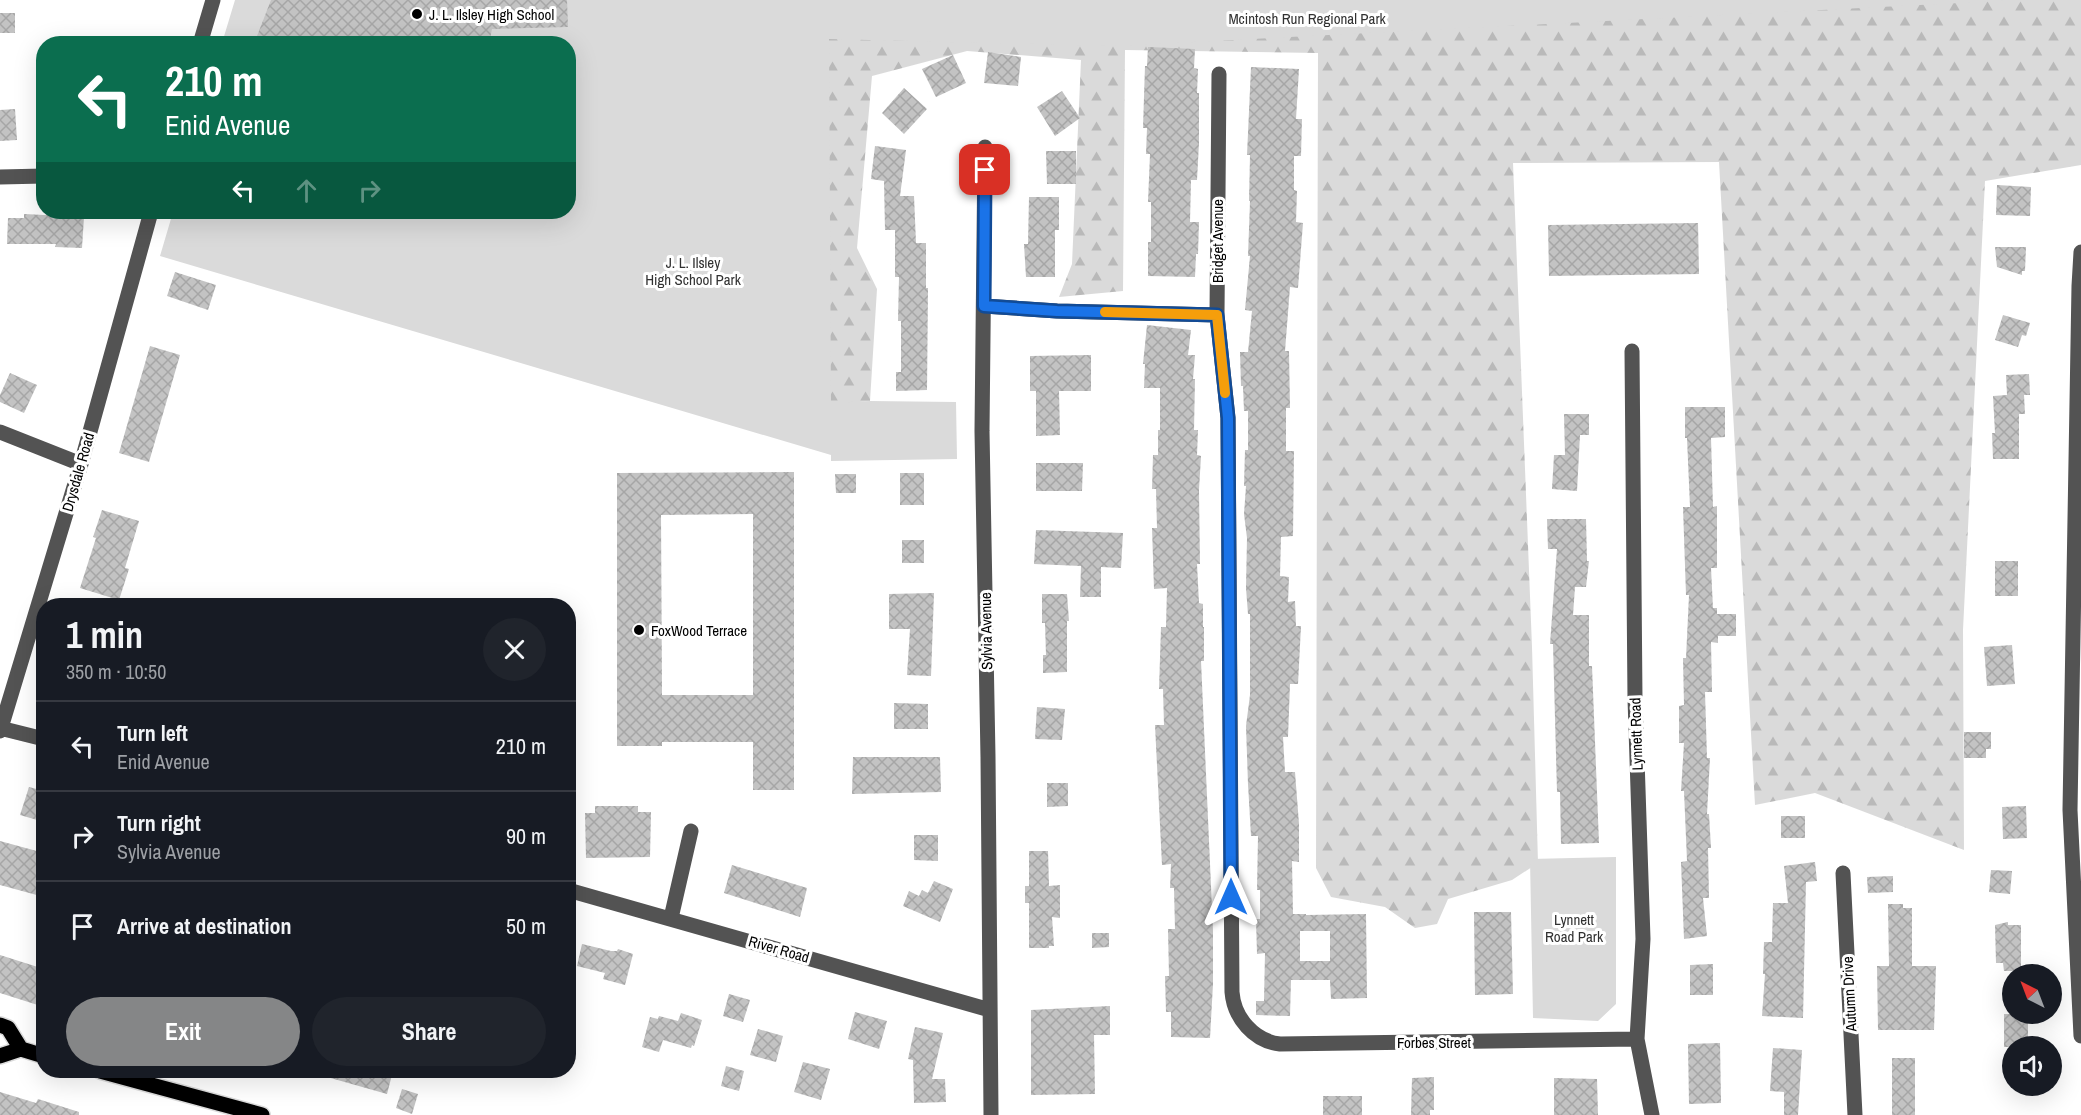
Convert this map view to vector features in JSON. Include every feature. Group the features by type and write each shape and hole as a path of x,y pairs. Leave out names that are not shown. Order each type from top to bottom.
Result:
{"main road":[{"path":"0,1025 8,1028 21,1049"},
{"path":"0,1056 21,1049 36,1054"},
{"path":"126,1078 262,1115"}],"street":[{"path":"202,36 213,0"},
{"name":"Bridget Avenue","path":"1219,74 1217,315 1228,418 1232,992 1234,1006 1240,1018"},
{"name":"Sylvia Avenue","path":"985,147 982,431 991,1115"},
{"path":"0,177 36,176"},
{"name":"Drysdale Road","path":"40,598 81,464 149,219"},
{"path":"2081,252 2071,798 2077,860 2081,1036"},
{"path":"984,306 1057,311 1217,315"},
{"name":"Lynnett Road","path":"1632,351 1635,676 1643,939 1637,1039 1652,1115"},
{"path":"0,432 81,464"},
{"name":"Drysdale Road","path":"0,729 36,611"},
{"path":"0,729 36,737"},
{"path":"671,918 691,831"},
{"name":"Autumn Drive","path":"1842,873 1855,1115"},
{"name":"River Road","path":"576,892 990,1010"},
{"name":"Forbes Street","path":"1240,1018 1257,1035 1269,1042 1280,1044 1637,1039"}],"green space":[{"name":"J. L. Ilsley High School Park","path":"235,0 2018,0 1115,46 829,39 831,403 956,402 957,459 831,461 831,455 160,256 171,219 576,219 576,36 224,36"},
{"name":"Mcintosh Run Regional Park","path":"811,0 2081,0 2081,165 1985,181 1963,630 1964,850 1815,793 1755,805 1719,162 1513,163 1538,863 1512,880 1448,899 1437,924 1415,928 1385,907 1331,897 1316,868 1318,53 1125,50 1123,291 1059,297 1072,264 1081,60 967,51 872,76 857,248 877,289 870,401 829,405"},
{"name":"Lynnett Road Park","path":"1616,857 1616,1004 1598,1021 1533,1018 1530,859"}],"building":[{"name":"J. L. Ilsley High School","path":"271,0 567,0 568,27 492,29 491,36 257,36"},
{"path":"0,13 15,13 15,33 0,33"},
{"path":"1148,47 1195,49 1194,68 1198,69 1199,143 1197,180 1191,180 1190,222 1199,222 1195,277 1148,276 1148,242 1151,242 1151,202 1148,202 1150,154 1146,154 1147,128 1143,128 1145,66 1147,66"},
{"path":"988,52 1021,57 1018,86 984,83"},
{"path":"953,55 966,83 936,97 922,69"},
{"path":"1251,67 1299,69 1296,119 1302,119 1301,156 1294,156 1294,190 1297,191 1296,222 1303,223 1298,288 1290,287 1285,351 1289,351 1290,408 1286,408 1286,451 1294,451 1293,536 1281,537 1280,576 1289,577 1288,602 1295,601 1296,626 1301,626 1298,684 1290,684 1288,737 1283,737 1285,772 1295,772 1299,824 1299,862 1292,861 1293,914 1366,914 1367,998 1331,999 1330,980 1291,980 1290,1016 1256,1015 1256,1001 1264,1001 1265,953 1257,954 1256,919 1260,919 1260,890 1257,890 1258,836 1251,836 1246,726 1250,695 1250,614 1248,614 1246,588 1247,538 1244,514 1248,411 1244,411 1240,352 1248,352 1252,311 1245,310 1250,256 1248,256 1250,155 1247,155","holes":["1300,931 1330,931 1330,961 1300,961"]},
{"path":"904,88 927,109 904,134 882,113"},
{"path":"1062,91 1080,118 1055,136 1037,107"},
{"path":"15,109 17,140 0,141 0,110"},
{"path":"875,146 906,150 900,196 914,196 916,243 926,243 927,390 896,391 896,372 901,372 901,321 898,321 899,277 895,277 895,230 885,230 884,181 871,179"},
{"path":"1046,151 1076,151 1076,184 1047,184"},
{"path":"1997,185 2031,187 2030,216 1996,215"},
{"path":"1029,197 1059,197 1059,230 1055,230 1055,277 1026,277 1024,244 1028,244"},
{"path":"24,214 36,215 36,219 84,219 82,248 55,247 56,244 7,244 8,218 24,218"},
{"path":"1698,223 1699,274 1549,276 1548,225"},
{"path":"1995,247 2026,247 2025,271 2022,271 2022,275 1997,267"},
{"path":"175,272 216,285 208,310 167,296"},
{"path":"2003,315 2030,323 2026,336 2022,335 2018,347 1995,340"},
{"path":"1147,325 1191,330 1188,355 1195,355 1194,430 1198,430 1197,455 1201,456 1200,564 1197,564 1199,603 1203,604 1204,661 1201,661 1213,931 1210,1038 1171,1037 1171,1012 1166,1012 1165,976 1169,976 1168,929 1175,929 1174,888 1170,888 1171,864 1162,865 1155,725 1164,725 1163,689 1159,689 1161,627 1166,627 1167,588 1154,589 1152,528 1157,528 1156,489 1152,489 1153,455 1158,455 1160,388 1144,388 1145,364 1143,364"},
{"path":"150,346 180,355 149,462 119,453"},
{"path":"1091,355 1091,391 1059,391 1060,435 1036,436 1036,391 1030,391 1030,356"},
{"path":"10,373 37,385 24,413 0,402 0,395"},
{"path":"2029,374 2030,395 2024,395 2025,414 2019,414 2019,459 1993,459 1992,433 1995,433 1993,396 2007,395 2006,375"},
{"path":"1685,407 1725,407 1725,437 1711,438 1713,507 1717,506 1717,568 1711,568 1713,608 1717,608 1717,614 1736,614 1736,636 1718,636 1718,643 1711,642 1712,692 1705,692 1707,758 1710,758 1707,814 1709,814 1711,848 1708,848 1709,898 1703,898 1707,936 1684,939 1681,862 1687,861 1684,791 1681,791 1684,743 1679,743 1679,706 1684,705 1683,658 1686,658 1689,595 1686,595 1683,507 1690,507"},
{"path":"1564,414 1589,414 1589,435 1580,435 1577,491 1552,489 1554,455 1565,455"},
{"path":"1036,463 1083,463 1082,491 1036,491"},
{"name":"FoxWood Terrace","path":"794,472 794,790 753,790 753,742 662,742 662,746 617,746 617,473","holes":["753,514 753,695 662,695 661,515"]},
{"path":"900,473 924,473 924,505 900,505"},
{"path":"835,474 856,474 856,493 836,493"},
{"path":"102,510 139,521 125,568 129,569 120,598 80,588 96,538 93,537"},
{"path":"1547,519 1586,519 1587,561 1589,561 1586,587 1575,587 1573,615 1589,615 1589,666 1592,666 1599,843 1561,844 1560,792 1557,792 1553,644 1550,644 1557,549 1548,549"},
{"path":"1036,530 1123,533 1121,568 1101,567 1101,597 1080,597 1081,566 1034,564"},
{"path":"902,540 924,540 924,563 902,563"},
{"path":"1995,561 2018,561 2018,596 1995,596"},
{"path":"934,593 931,676 907,675 910,629 889,629 889,594"},
{"path":"1042,594 1067,594 1069,621 1067,621 1067,672 1043,673 1043,655 1046,655 1045,623 1042,623"},
{"path":"2012,645 2015,684 1987,686 1984,647"},
{"path":"894,703 928,704 928,729 894,729"},
{"path":"1037,707 1065,709 1062,740 1035,739"},
{"path":"1964,732 1991,732 1991,749 1986,749 1986,758 1964,758"},
{"path":"853,757 940,757 941,792 852,794"},
{"path":"1047,783 1068,783 1068,806 1047,807"},
{"path":"29,787 36,789 36,820 20,815"},
{"path":"595,806 638,806 638,812 651,812 650,857 586,858 585,813 595,813"},
{"path":"2026,806 2027,838 2003,839 2002,807"},
{"path":"1781,816 1805,816 1805,838 1781,838"},
{"path":"914,835 938,835 938,861 914,860"},
{"path":"0,841 36,851 36,895 0,885"},
{"path":"1029,851 1048,851 1049,886 1060,885 1060,918 1052,917 1054,946 1049,946 1049,948 1029,948 1029,903 1025,903 1025,886 1029,886"},
{"path":"1815,862 1817,881 1806,882 1803,1018 1762,1016 1765,974 1763,974 1764,942 1772,942 1773,903 1788,903 1784,866"},
{"path":"732,865 807,888 800,917 724,893"},
{"path":"1991,870 2012,871 2010,894 1989,892"},
{"path":"1893,876 1893,892 1868,893 1867,877"},
{"path":"934,881 953,889 940,922 903,906 909,891 919,896 922,890 928,893"},
{"path":"1888,904 1903,904 1903,908 1912,908 1912,966 1936,966 1934,1030 1878,1030 1877,966 1889,966"},
{"path":"1474,912 1511,912 1513,994 1475,995"},
{"path":"2008,922 2008,925 2021,925 2021,964 1996,963 1995,925"},
{"path":"1092,933 1109,933 1109,947 1092,948"},
{"path":"582,944 611,951 618,949 633,954 625,985 603,979 605,973 577,966"},
{"path":"0,955 36,966 36,1004 0,993"},
{"path":"1713,964 1713,995 1690,995 1690,965"},
{"path":"729,994 750,1000 743,1022 723,1016"},
{"path":"1110,1006 1110,1035 1094,1035 1095,1094 1031,1095 1031,1010"},
{"path":"855,1012 887,1021 879,1049 848,1039"},
{"path":"681,1013 702,1020 694,1046 692,1045 691,1048 663,1040 659,1052 642,1047 650,1017 658,1019 659,1016 678,1021"},
{"path":"2004,1024 2028,1024 2028,1036 2004,1036"},
{"path":"915,1027 943,1033 932,1079 945,1079 946,1102 914,1103 913,1060 908,1059"},
{"path":"758,1029 783,1036 776,1062 750,1055"},
{"path":"1720,1043 1721,1103 1689,1104 1688,1044"},
{"path":"1773,1048 1802,1050 1798,1115 1784,1115 1784,1092 1770,1091"},
{"path":"1892,1058 1915,1058 1915,1115 1892,1115"},
{"path":"803,1062 830,1069 821,1100 794,1092"},
{"path":"726,1066 744,1071 739,1091 721,1086"},
{"path":"1434,1077 1434,1110 1430,1110 1430,1115 1411,1115 1412,1078"},
{"path":"331,1078 391,1078 387,1094"},
{"path":"1554,1078 1597,1079 1598,1115 1554,1115"},
{"path":"402,1089 418,1094 412,1114 396,1108"},
{"path":"0,1092 36,1103 38,1099 79,1112 79,1115 0,1115"},
{"path":"1323,1096 1362,1096 1362,1115 1323,1115"}],"slow traffic":[{"path":"1105,312 1217,315 1225,393"}],"place":[{"name":"J. L. Ilsley High School","path":"417,14"},
{"name":"FoxWood Terrace","path":"639,630"}],"route":[{"path":"985,170 984,306 1057,311 1217,315 1228,418 1231,897"}]}
